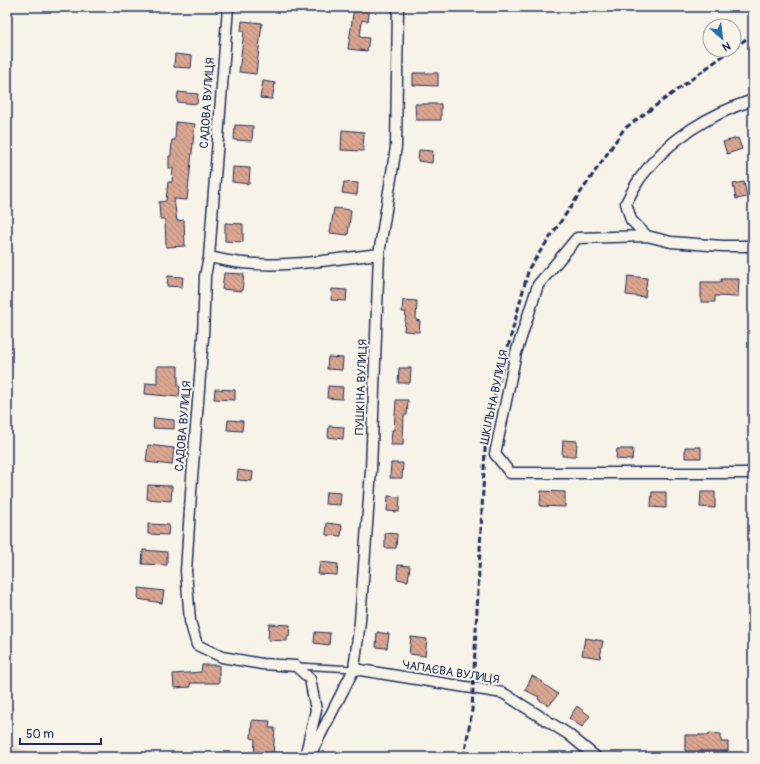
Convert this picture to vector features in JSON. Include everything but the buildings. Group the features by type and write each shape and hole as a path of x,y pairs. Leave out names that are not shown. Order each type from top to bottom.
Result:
{"street":[{"name":"САДОВА ВУЛИЦЯ","path":"228,7 209,257 205,276 203,338 186,570 190,621 197,645 222,657 262,664 296,666"},
{"name":"ПУШКІНА ВУЛИЦЯ","path":"309,757 354,669 360,621 371,470 379,254 396,147 398,7"},
{"path":"753,100 737,105 692,128 666,148 641,177 626,203 630,220 647,236 671,242 722,246 753,246"},
{"name":"ШКІЛЬНА ВУЛИЦЯ","path":"647,236 578,238 538,285 516,352 495,454 510,473 753,473"},
{"path":"209,257 243,263 278,264 379,254"},
{"path":"296,666 310,679 316,710 305,757"},
{"name":"ЧАПАЄВА ВУЛИЦЯ","path":"354,669 503,693 568,734 596,757"}],"lane":[{"path":"296,666 354,669"}],"shaded area":[{"path":"7,742 40,757 7,757"}],"railway":[{"path":"742,42 753,34"},
{"path":"464,757 472,710 486,430 529,268 624,129 720,58"}]}
